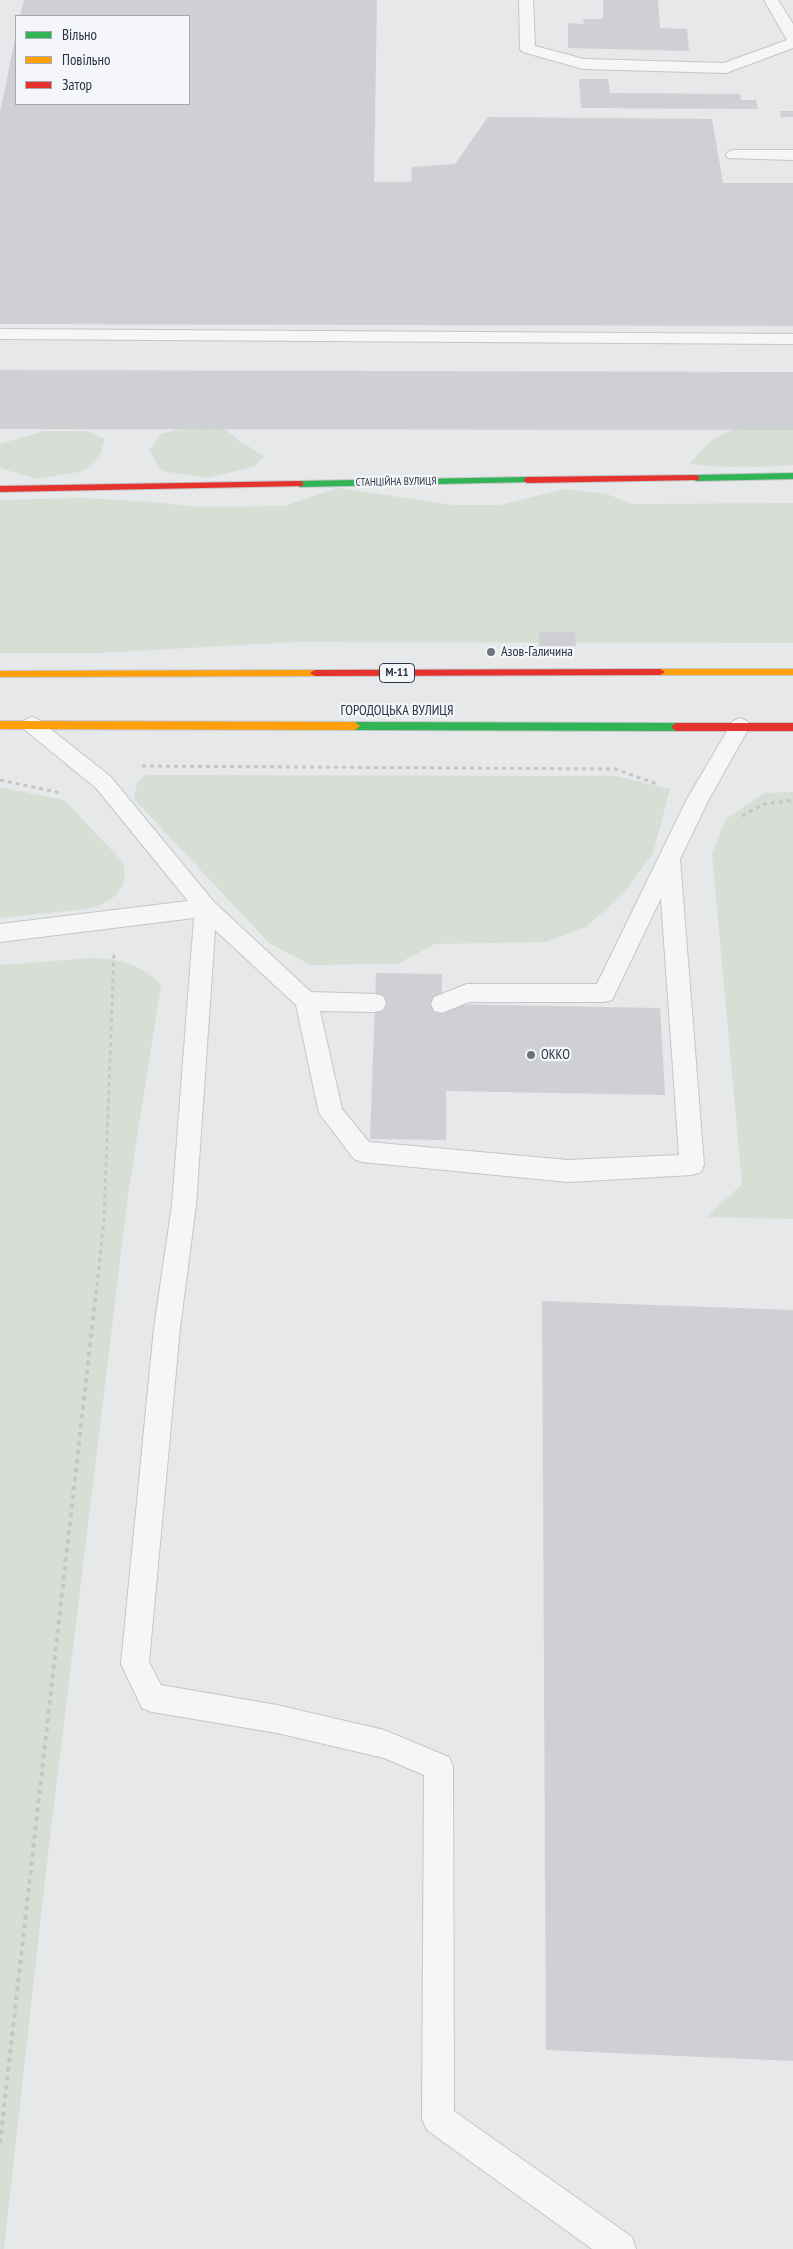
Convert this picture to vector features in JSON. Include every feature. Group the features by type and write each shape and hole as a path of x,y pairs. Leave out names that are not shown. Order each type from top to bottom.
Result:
{"main road":[{"name":"СТАНЦІЙНА ВУЛИЦЯ","path":"0,489 793,476"},
{"name":"М-11","path":"0,674 793,672"},
{"name":"ГОРОДОЦЬКА ВУЛИЦЯ","path":"0,725 793,727"}],"lane":[{"path":"526,0 528,50 583,64 726,68 793,43"},
{"path":"772,0 793,37"},
{"path":"734,156 793,155"},
{"path":"0,334 793,339"},
{"path":"32,726 103,782 206,908 306,1001 331,1113 362,1152 568,1172 692,1165 668,860"},
{"path":"442,1004 467,993 604,993 698,799 740,726"},
{"path":"0,933 206,908"},
{"path":"206,908 184,1205 167,1328 135,1664 152,1698 277,1719 384,1744 439,1767 438,2119 620,2249"},
{"path":"306,1001 375,1002"}],"path":[{"path":"142,766 615,769 657,784"},
{"path":"0,780 70,795"},
{"path":"742,816 764,804 793,800"},
{"path":"0,2143 104,1220 115,919"}],"shaded area":[{"path":"193,426 224,428 238,440 264,456 256,466 207,478 162,471 149,450 161,434"},
{"path":"745,426 793,430 793,465 742,467 690,464 714,439"},
{"path":"44,431 87,431 105,439 100,455 84,471 38,479 0,467 0,444"},
{"path":"338,488 453,505 501,505 565,489 607,494 632,504 793,503 793,643 295,642 98,653 0,653 0,500 82,498 153,502 196,507 284,506"},
{"path":"147,775 616,776 670,789 653,854 624,893 586,927 545,942 435,944 397,964 311,965 269,943 134,799 137,782"},
{"path":"0,787 64,800 122,861 124,879 122,886 113,898 89,909 0,918"},
{"path":"793,792 793,1219 707,1217 742,1184 712,853 726,819 764,793"},
{"path":"94,958 130,964 146,972 161,985 128,1195 46,1871 4,2249 0,2249 0,965"}],"building":[{"path":"24,0 377,0 374,182 411,182 412,167 455,164 488,117 712,119 723,183 793,183 793,326 0,324 0,113 15,39 15,105 190,105 190,15 20,15"},
{"path":"603,0 658,0 660,28 687,29 689,51 568,48 568,23 584,24 583,19 603,19"},
{"path":"579,79 608,79 610,93 740,94 741,100 756,100 758,109 581,108"},
{"path":"780,111 793,111 793,117 781,117"},
{"path":"0,370 793,372 793,430 0,429"},
{"path":"539,632 575,632 576,646 539,646"},
{"path":"376,973 442,974 442,1004 660,1008 665,1095 446,1091 446,1140 370,1139"},
{"path":"542,1301 793,1310 793,2061 546,2050"}],"traffic: fast":[{"path":"696,478 793,476"},
{"path":"300,484 527,480"},
{"path":"355,726 676,727"}],"traffic: slow":[{"path":"660,672 793,672"},
{"path":"0,674 315,673"},
{"path":"0,725 355,726"}],"traffic: jam":[{"path":"527,480 696,478"},
{"path":"0,489 300,484"},
{"path":"315,673 660,672"},
{"path":"676,727 793,727"}],"place":[{"name":"Азов-Галичина","path":"491,652"},
{"name":"ОККО","path":"531,1055"}]}
